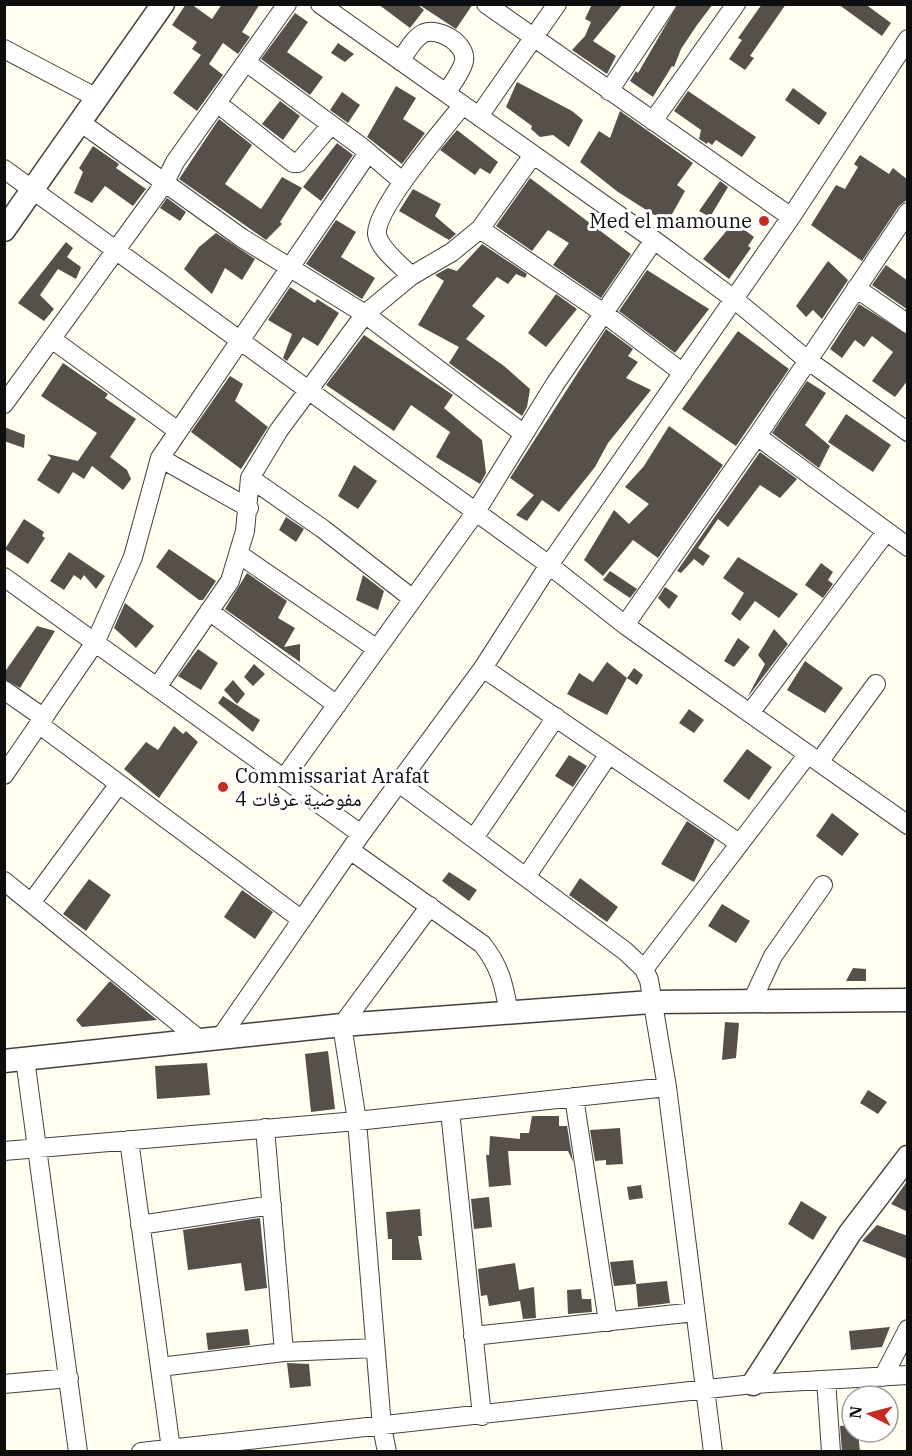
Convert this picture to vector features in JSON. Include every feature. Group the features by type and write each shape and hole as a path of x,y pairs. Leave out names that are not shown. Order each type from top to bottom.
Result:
{"street":[{"path":"4,230 163,4"},
{"path":"4,404 53,340 114,250 164,184 175,162 287,4"},
{"path":"320,4 654,240 734,299 806,359 908,432"},
{"path":"486,4 791,217"},
{"path":"479,116 557,4"},
{"path":"609,91 667,4"},
{"path":"653,121 736,4"},
{"path":"400,61 416,38 424,33 434,31 450,38 465,54 464,64 447,93"},
{"path":"210,1039 302,920 350,850 483,668 549,565 791,217 907,40"},
{"path":"4,50 97,98"},
{"path":"246,62 332,125 403,182"},
{"path":"218,103 293,163 298,163 332,125"},
{"path":"411,276 385,249 377,235 379,221 403,182 463,105"},
{"path":"80,122 164,184 288,269 365,314 524,434"},
{"path":"4,776 96,641 133,557 160,458 368,153"},
{"path":"158,686 230,581 240,555 249,508 250,478 269,444 309,393 365,314 411,276 453,252 480,229 533,155"},
{"path":"4,169 309,393 549,565 625,625 908,825"},
{"path":"625,625 757,436 806,359 908,212"},
{"path":"480,229 605,314 682,373"},
{"path":"284,778 475,513 555,384 654,240"},
{"path":"856,288 908,324"},
{"path":"53,340 178,431"},
{"path":"757,436 908,546"},
{"path":"160,458 249,508"},
{"path":"250,478 323,529 414,598"},
{"path":"750,713 886,532"},
{"path":"240,555 377,649"},
{"path":"4,577 362,834"},
{"path":"209,611 337,705"},
{"path":"483,668 739,843"},
{"path":"644,969 739,843 876,684"},
{"path":"4,690 119,784 302,920"},
{"path":"474,838 555,717"},
{"path":"526,877 609,754"},
{"path":"399,783 625,951 644,969 649,980 667,1087 713,1452"},
{"path":"31,903 119,784"},
{"path":"350,850 482,944 496,961 503,975 509,1012"},
{"path":"4,881 210,1039"},
{"path":"752,1001 773,957 823,885"},
{"path":"387,1452 382,1427 357,1121 342,1025 429,906"},
{"path":"78,1452 36,1149 15,1060 342,1025 651,1002 908,1000"},
{"path":"4,1150 357,1121 667,1087"},
{"path":"574,1097 608,1322"},
{"path":"450,1111 482,1416"},
{"path":"265,1128 284,1352"},
{"path":"129,1140 171,1449"},
{"path":"753,1384 850,1233 908,1157"},
{"path":"140,1226 272,1205"},
{"path":"473,1336 694,1312"},
{"path":"883,1377 908,1329"},
{"path":"160,1367 284,1352 375,1348"},
{"path":"141,1452 704,1392 753,1384 908,1375"},
{"path":"4,1384 69,1378"},
{"path":"826,1380 831,1452"}],"building":[{"path":"186,4 191,4 212,19 222,4 260,4 242,32 250,37 238,54 223,43 209,64 223,75 197,111 173,93 201,55 192,49 197,42 172,25"},
{"path":"378,4 417,4 424,10 410,28"},
{"path":"418,4 473,4 456,29"},
{"path":"592,4 623,4 593,41 616,56 607,74 572,50 585,36 591,22 585,19"},
{"path":"678,4 713,4 681,49 674,67 672,66 653,97 630,81 636,71 638,73"},
{"path":"762,4 786,4 750,56 754,58 745,70 729,59 742,40 738,38"},
{"path":"838,4 865,4 891,23 882,36"},
{"path":"295,13 308,22 287,52 323,77 310,95 261,59"},
{"path":"338,43 354,54 345,62 331,53"},
{"path":"517,82 572,111 583,120 569,147 553,135 540,137 531,129 532,126 506,107"},
{"path":"396,86 416,98 403,119 425,133 402,164 367,137"},
{"path":"793,88 827,113 819,125 785,100"},
{"path":"688,91 756,137 742,157 716,140 712,145 699,139 701,130 674,111"},
{"path":"342,92 360,105 348,123 330,110"},
{"path":"280,101 300,116 283,140 262,124"},
{"path":"620,111 693,163 677,185 685,191 667,223 618,192 580,162 599,131 610,138"},
{"path":"219,119 252,145 225,184 261,209 282,177 302,188 280,222 282,224 266,240 179,179"},
{"path":"457,130 498,162 490,174 480,168 475,175 440,150"},
{"path":"337,143 353,155 321,201 303,187"},
{"path":"93,146 119,164 116,168 146,189 133,206 105,186 92,203 74,193 83,172 79,168"},
{"path":"860,155 889,174 893,168 908,180 908,199 899,206 862,261 811,225 836,185 845,189 858,167 854,164"},
{"path":"530,178 631,254 601,298 553,265 569,243 548,230 532,251 496,226"},
{"path":"720,181 728,187 710,217 699,211"},
{"path":"413,189 441,204 435,216 456,234 449,240 399,211"},
{"path":"167,198 186,212 180,221 160,208"},
{"path":"336,220 356,232 341,257 375,278 362,299 306,264"},
{"path":"734,222 754,237 748,246 751,248 729,279 703,259"},
{"path":"216,233 255,259 242,280 225,268 212,294 184,269 199,247"},
{"path":"66,242 73,248 67,257 81,267 76,279 58,269 40,295 54,309 44,321 18,303"},
{"path":"482,244 527,274 525,278 516,274 508,284 497,277 472,306 485,316 466,339 504,366 530,389 527,407 522,416 449,363 459,347 418,325 444,281 435,275 448,268 457,271"},
{"path":"828,261 848,280 822,319 813,310 806,317 796,306"},
{"path":"886,265 908,281 908,310 872,285"},
{"path":"647,270 709,309 675,353 619,311"},
{"path":"290,287 315,303 317,299 339,313 318,346 303,337 287,361 283,358 292,334 268,320"},
{"path":"556,294 577,309 546,347 528,333"},
{"path":"859,304 908,335 908,380 895,397 872,381 893,352 872,336 864,347 855,340 842,358 830,349"},
{"path":"606,329 633,349 628,356 638,362 626,378 651,390 608,443 595,467 559,512 542,500 527,521 516,515 534,495 510,478"},
{"path":"738,331 789,369 736,446 682,409"},
{"path":"364,335 453,395 444,408 482,440 486,473 480,484 436,457 450,432 411,405 394,431 326,385"},
{"path":"63,363 108,394 105,398 136,419 110,457 127,470 131,479 123,490 92,466 84,479 73,472 59,494 37,480 51,458 47,454 78,461 97,433 41,396"},
{"path":"230,376 243,384 235,401 268,427 241,469 191,432"},
{"path":"807,381 826,393 805,425 830,446 819,468 772,433"},
{"path":"846,414 891,445 873,472 828,442"},
{"path":"669,426 723,465 658,558 633,540 603,576 584,560 614,510 629,524 649,504 625,487 644,466"},
{"path":"4,427 25,435 24,448 4,441"},
{"path":"760,452 797,479 780,498 760,485 728,527 718,519 698,548 710,556 703,566 694,559 681,573 677,571"},
{"path":"354,465 377,481 358,509 338,496"},
{"path":"286,517 304,529 296,542 279,530"},
{"path":"24,519 44,532 42,536 45,538 28,564 5,549"},
{"path":"169,549 216,581 203,600 199,600 156,567"},
{"path":"69,552 105,576 96,589 84,575 81,580 74,575 64,590 50,581"},
{"path":"738,557 798,594 779,618 755,601 740,621 731,614 744,593 723,578"},
{"path":"821,563 833,572 828,580 833,584 823,598 805,585"},
{"path":"610,571 637,589 630,598 603,580"},
{"path":"247,573 287,601 278,618 295,628 284,647 300,644 300,662 225,609"},
{"path":"363,575 384,591 378,610 356,600"},
{"path":"665,587 678,596 669,609 658,598"},
{"path":"125,603 154,626 136,648 114,628"},
{"path":"37,626 55,631 20,688 4,679 4,673"},
{"path":"774,629 788,644 747,698 765,664 758,655"},
{"path":"738,638 750,647 734,667 724,661"},
{"path":"198,649 218,663 201,690 178,676"},
{"path":"805,661 843,688 825,713 787,690"},
{"path":"607,662 627,678 607,715 567,694 579,673 593,682"},
{"path":"254,664 265,674 253,686 244,677"},
{"path":"634,668 643,675 637,685 627,678"},
{"path":"233,680 245,694 237,704 224,690"},
{"path":"223,696 260,720 253,732 218,703"},
{"path":"689,709 704,720 694,733 679,723"},
{"path":"174,726 183,734 186,731 198,742 159,798 124,769 146,742 158,750"},
{"path":"747,749 772,767 749,800 723,781"},
{"path":"569,755 587,766 573,787 555,776"},
{"path":"832,813 859,834 842,856 816,836"},
{"path":"687,821 715,840 694,882 661,864"},
{"path":"449,872 477,890 469,901 442,881"},
{"path":"580,878 618,907 607,922 569,895"},
{"path":"89,879 111,895 86,931 63,914"},
{"path":"242,890 273,912 255,939 224,917"},
{"path":"722,904 750,921 736,943 708,926"},
{"path":"853,968 866,969 866,981 846,981"},
{"path":"110,981 157,1020 82,1027 76,1020"},
{"path":"725,1022 739,1023 736,1058 722,1060"},
{"path":"328,1051 335,1109 311,1112 305,1054"},
{"path":"207,1063 210,1095 157,1099 155,1066"},
{"path":"868,1090 887,1102 878,1114 860,1103"},
{"path":"532,1116 559,1116 559,1126 567,1126 573,1162 568,1151 508,1151 511,1185 489,1187 486,1155 489,1155 490,1136 520,1139 520,1133 529,1133"},
{"path":"620,1128 623,1164 606,1165 606,1160 595,1161 590,1130"},
{"path":"908,1180 908,1212 891,1204"},
{"path":"641,1185 643,1198 629,1200 627,1187"},
{"path":"489,1197 492,1227 474,1229 471,1199"},
{"path":"801,1201 827,1217 813,1240 788,1224"},
{"path":"420,1209 422,1236 418,1236 422,1260 392,1260 392,1239 388,1239 386,1212"},
{"path":"260,1218 267,1288 245,1291 241,1263 188,1270 183,1230"},
{"path":"877,1225 908,1236 908,1259 862,1241"},
{"path":"633,1260 636,1284 614,1286 610,1262"},
{"path":"515,1263 519,1290 534,1287 536,1318 523,1319 520,1301 489,1306 487,1295 481,1296 478,1269"},
{"path":"667,1281 670,1303 638,1307 636,1284"},
{"path":"581,1289 582,1299 591,1299 592,1312 568,1314 567,1290"},
{"path":"890,1327 882,1347 851,1350 849,1331"},
{"path":"248,1329 250,1345 208,1350 206,1333"},
{"path":"287,1363 309,1364 311,1386 290,1388"},
{"path":"841,1444 859,1444 860,1452 842,1452"}],"place":[{"name":"Med el mamoune","path":"764,221"},
{"name":"Commissariat Arafat 4 مفوضية عرفات","path":"223,787"}]}
